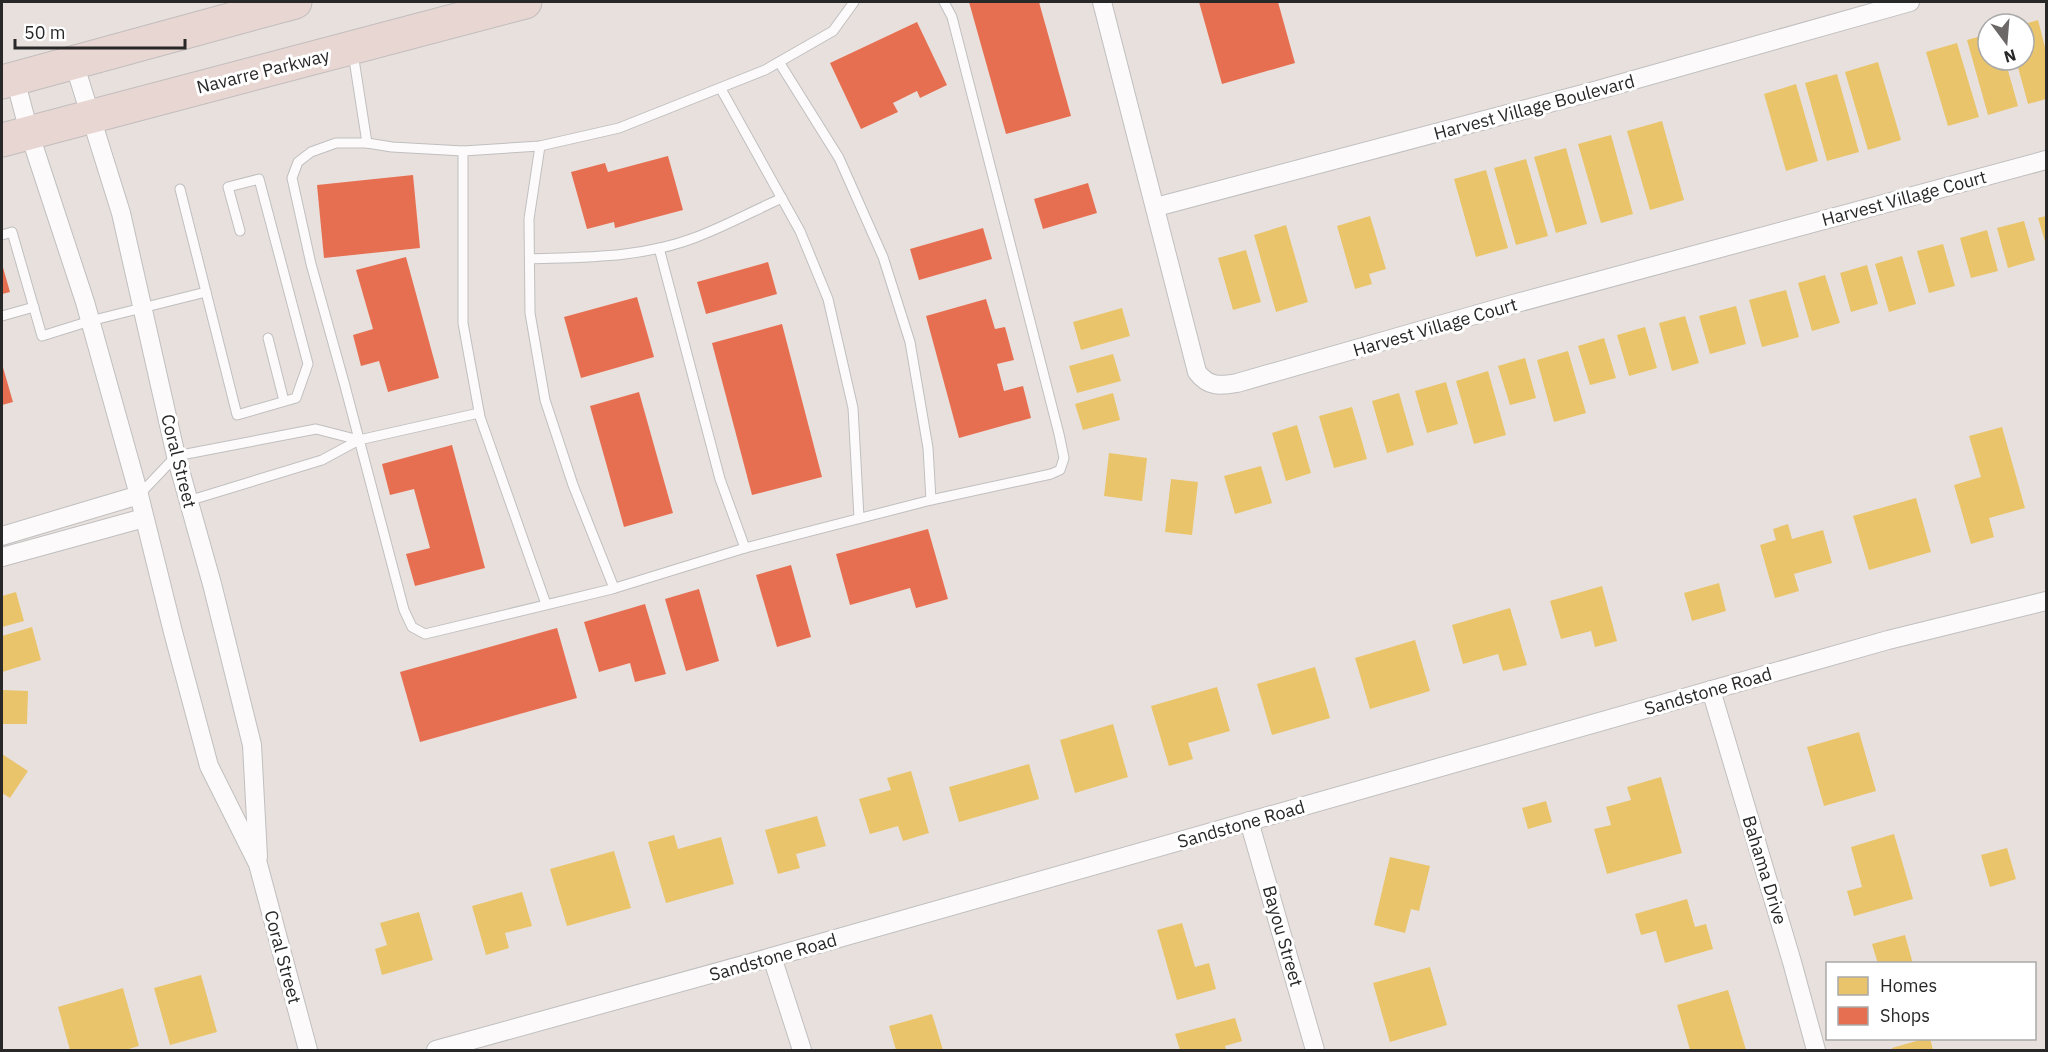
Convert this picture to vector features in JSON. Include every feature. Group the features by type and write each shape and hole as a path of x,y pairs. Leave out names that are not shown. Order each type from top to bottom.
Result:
{"highway":[{"path":"8,81 295,2"},
{"name":"Navarre Parkway","path":"15,136 525,2"}],"street":[{"name":"Harvest Village Court","path":"1102,2 1197,372 1203,381 1224,386 1513,304 2046,160"},
{"name":"Harvest Village Boulevard","path":"1156,207 1598,90 1910,2"},
{"name":"Coral Street","path":"74,63 92,115 120,213 176,456 212,584 252,745 258,864"},
{"name":"Coral Street","path":"8,81 15,136 90,321 139,495 172,632 209,766 258,864 308,1050"},
{"path":"2,536 139,495"},
{"path":"2,557 144,518"},
{"name":"Sandstone Road","path":"436,1050 772,957 1888,640 2046,602"},
{"name":"Bahama Drive","path":"1711,690 1816,1050"},
{"name":"Bayou Street","path":"1250,821 1315,1050"},
{"path":"772,957 802,1050"}],"lane":[{"path":"854,2 833,31 765,70 619,128 540,146 463,151 392,147 367,143 336,143 311,152 298,162 292,177 311,264 404,610 412,627 425,634 615,588 745,548 1060,470 1064,458 952,17 945,2"},
{"path":"352,48 367,143"},
{"path":"779,62 839,158 882,257 910,342 928,448 932,500"},
{"path":"721,89 800,231 828,299 853,408 859,518"},
{"path":"540,146 529,219 530,313 545,400 573,485 615,588"},
{"path":"463,151 463,323 479,413 546,604"},
{"path":"180,189 237,415 296,398 308,364 259,179 228,187 240,231"},
{"path":"530,259 599,257 659,248 693,238 782,198"},
{"path":"2,235 12,232 42,336 142,307 206,292"},
{"path":"659,248 720,479 745,548"},
{"path":"2,316 34,307"},
{"path":"268,338 284,401"},
{"path":"188,501 322,460 359,440 479,413"},
{"path":"139,495 176,456 316,429 359,440"}],"building: Homes":[{"path":"2038,20 2046,51 2046,99 2028,104 2019,72 2036,72 2036,21"},
{"path":"1976,37 1976,72 2008,72 2018,106 1988,115 1967,40"},
{"path":"1957,43 1979,117 1948,126 1926,52"},
{"path":"1878,62 1901,140 1868,150 1845,72"},
{"path":"1837,74 1859,152 1827,161 1805,83"},
{"path":"1796,84 1818,161 1786,171 1764,94"},
{"path":"1662,121 1684,200 1650,210 1627,131"},
{"path":"1611,135 1633,214 1601,223 1578,144"},
{"path":"1566,148 1587,224 1556,233 1534,157"},
{"path":"1526,159 1548,236 1516,245 1494,168"},
{"path":"1486,170 1508,248 1476,257 1454,179"},
{"path":"1370,216 1386,269 1369,274 1372,284 1355,289 1337,226"},
{"path":"2046,216 2046,245 2038,218"},
{"path":"2024,221 2035,260 2008,268 1997,228"},
{"path":"1286,225 1308,302 1276,312 1254,235"},
{"path":"1987,230 1998,271 1971,278 1960,238"},
{"path":"1943,244 1955,286 1929,293 1917,251"},
{"path":"1246,250 1261,302 1233,310 1218,258"},
{"path":"1902,256 1916,304 1889,312 1875,264"},
{"path":"1867,265 1878,304 1851,312 1840,273"},
{"path":"1825,275 1840,323 1812,331 1798,283"},
{"path":"1786,290 1799,337 1762,347 1749,300"},
{"path":"1736,306 1746,344 1710,354 1699,316"},
{"path":"1122,308 1130,336 1081,350 1073,322"},
{"path":"1685,316 1699,363 1672,371 1659,323"},
{"path":"1645,327 1657,368 1629,376 1617,335"},
{"path":"1604,338 1616,378 1590,385 1578,346"},
{"path":"1568,351 1586,413 1554,422 1537,360"},
{"path":"1113,354 1121,381 1077,393 1069,366"},
{"path":"1525,358 1536,398 1510,405 1498,366"},
{"path":"1488,371 1506,435 1474,444 1456,381"},
{"path":"1446,382 1458,424 1427,433 1415,391"},
{"path":"1113,393 1120,420 1083,430 1075,404"},
{"path":"1399,393 1414,445 1387,453 1372,401"},
{"path":"1352,407 1367,459 1334,468 1319,416"},
{"path":"1297,425 1311,473 1286,481 1272,433"},
{"path":"2002,427 2025,508 1989,518 1994,537 1971,544 1954,485 1981,477 1969,436"},
{"path":"1109,453 1147,458 1142,501 1104,496"},
{"path":"1261,466 1272,503 1235,514 1224,476"},
{"path":"1171,479 1198,482 1192,535 1165,532"},
{"path":"1916,498 1931,552 1869,570 1853,516"},
{"path":"1788,524 1792,539 1823,530 1832,563 1794,574 1799,591 1775,598 1760,545 1776,540 1773,529"},
{"path":"1719,583 1726,611 1692,621 1684,593"},
{"path":"1602,586 1617,641 1595,647 1591,631 1561,639 1550,601"},
{"path":"16,592 24,621 2,627 2,596"},
{"path":"1510,608 1527,665 1503,671 1498,654 1463,664 1452,625"},
{"path":"32,627 41,660 2,672 2,636"},
{"path":"1415,640 1430,691 1370,709 1355,658"},
{"path":"1315,667 1330,718 1272,735 1257,684"},
{"path":"1217,687 1230,731 1188,743 1193,759 1169,766 1151,706"},
{"path":"2,690 28,691 27,724 2,724"},
{"path":"1113,724 1128,777 1075,793 1060,740"},
{"path":"1859,732 1876,791 1824,806 1807,747"},
{"path":"2,754 28,771 10,798 2,793"},
{"path":"1029,764 1039,799 959,822 949,787"},
{"path":"911,771 929,833 903,841 898,826 870,834 859,799 891,790 887,778"},
{"path":"1661,777 1682,853 1607,874 1594,829 1611,825 1606,807 1631,800 1627,787"},
{"path":"1546,801 1552,822 1528,829 1522,808"},
{"path":"817,816 826,846 796,854 800,868 778,874 765,830"},
{"path":"1894,834 1913,899 1854,916 1847,891 1862,887 1851,847"},
{"path":"674,835 678,849 721,837 734,884 666,903 648,842"},
{"path":"2007,848 2016,879 1990,887 1981,855"},
{"path":"614,851 631,908 567,926 550,869"},
{"path":"1390,857 1430,866 1419,911 1411,909 1405,933 1374,925"},
{"path":"522,892 532,926 505,933 509,948 486,955 472,906"},
{"path":"1687,899 1695,927 1706,924 1713,949 1665,963 1656,931 1641,935 1635,914"},
{"path":"419,912 433,960 382,975 375,949 387,945 380,923"},
{"path":"1182,923 1195,967 1209,963 1216,989 1177,1000 1157,930"},
{"path":"1905,935 1912,962 1877,962 1872,944"},
{"path":"1430,967 1447,1025 1390,1042 1373,983"},
{"path":"201,975 217,1032 170,1045 154,988"},
{"path":"123,988 139,1046 125,1050 70,1050 58,1007"},
{"path":"1728,990 1746,1050 1690,1050 1677,1005"},
{"path":"932,1014 943,1050 896,1050 889,1026"},
{"path":"1235,1018 1242,1041 1225,1046 1226,1050 1180,1050 1175,1034"},
{"path":"1920,1040 1930,1040 1933,1050 1893,1050 1892,1048"}],"building: Shops":[{"path":"969,2 1039,2 1071,116 1006,134"},
{"path":"1199,2 1278,2 1295,63 1222,84"},
{"path":"917,22 947,85 920,98 917,91 893,103 898,112 861,129 830,63"},
{"path":"668,156 683,210 615,228 614,222 587,229 571,172 605,163 608,172"},
{"path":"413,175 420,248 324,258 317,185"},
{"path":"1088,183 1097,213 1043,229 1034,199"},
{"path":"983,228 992,259 919,280 910,249"},
{"path":"406,257 439,378 388,392 379,361 361,366 353,335 373,329 356,270"},
{"path":"768,262 777,294 706,314 697,282"},
{"path":"2,264 10,292 2,294"},
{"path":"637,297 654,357 581,378 564,317"},
{"path":"986,299 995,329 1005,327 1014,360 997,364 1004,391 1023,386 1031,418 959,438 926,316"},
{"path":"782,324 822,477 752,495 712,343"},
{"path":"2,364 13,402 2,405"},
{"path":"639,392 673,513 624,527 590,406"},
{"path":"452,445 485,568 415,586 406,554 430,548 414,489 390,495 382,464"},
{"path":"928,529 948,599 916,608 910,588 850,605 836,554"},
{"path":"791,565 811,637 777,647 756,575"},
{"path":"699,589 719,661 686,671 665,599"},
{"path":"645,604 666,674 635,682 630,663 599,672 584,622"},
{"path":"557,628 577,698 420,742 400,672"}]}
